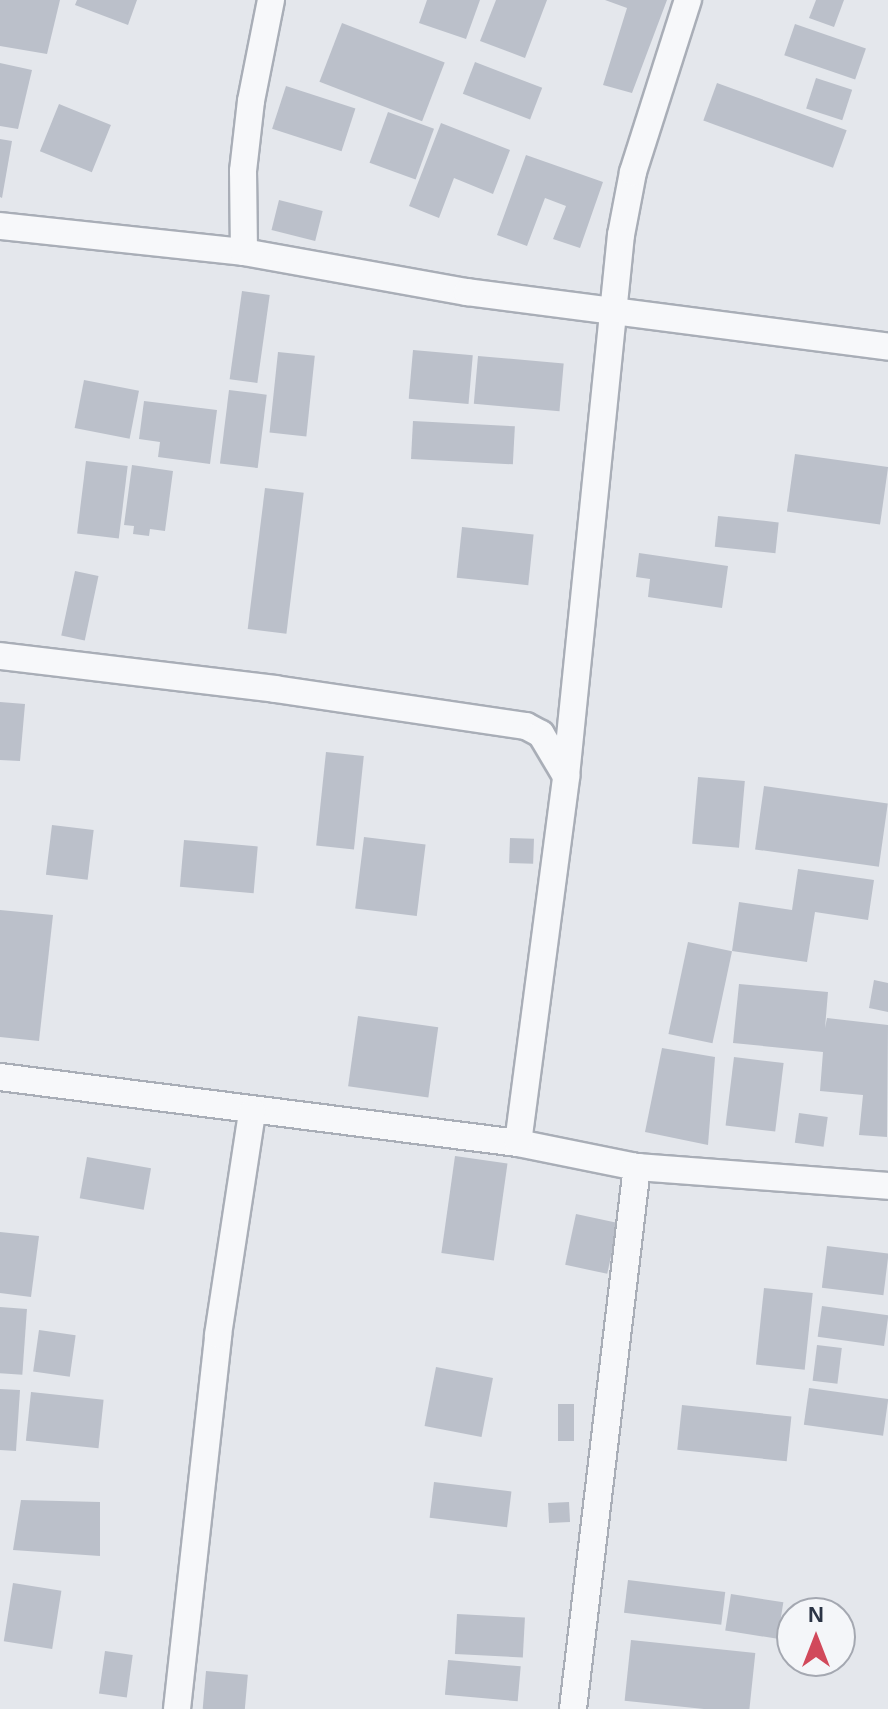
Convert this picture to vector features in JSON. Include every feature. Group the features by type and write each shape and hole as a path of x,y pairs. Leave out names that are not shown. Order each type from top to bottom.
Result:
{"street":[{"path":"244,252 243,171 251,101 271,0"},
{"path":"518,1143 566,776 617,310 621,235 633,172 688,0"},
{"path":"0,226 244,252 467,292 888,347"},
{"path":"0,656 275,689 526,726 541,734 566,776"},
{"path":"0,1077 252,1112 518,1143 637,1167 888,1186"},
{"path":"177,1709 218,1335 252,1112"},
{"path":"573,1709 637,1167"}],"building":[{"path":"0,0 60,0 47,54 0,46"},
{"path":"77,0 137,0 128,25 75,5"},
{"path":"427,0 480,0 466,39 419,23"},
{"path":"496,0 547,0 525,58 480,41"},
{"path":"605,0 667,0 632,93 603,85 627,8"},
{"path":"816,0 844,0 834,27 809,18"},
{"path":"342,23 445,62 422,121 319,82"},
{"path":"795,24 866,48 855,80 784,55"},
{"path":"475,62 542,88 530,120 463,94"},
{"path":"0,63 32,70 18,129 0,126"},
{"path":"816,78 852,90 842,120 806,108"},
{"path":"717,83 847,130 833,168 703,121"},
{"path":"286,86 355,109 342,151 272,129"},
{"path":"59,104 111,125 92,172 40,151"},
{"path":"388,112 434,129 416,180 370,163"},
{"path":"441,123 510,150 493,194 454,178 439,218 409,206"},
{"path":"0,139 12,141 2,198 0,197"},
{"path":"526,155 603,182 580,248 553,239 566,206 545,198 527,246 497,235"},
{"path":"279,200 323,211 315,241 272,230"},
{"path":"242,291 270,295 257,383 230,379"},
{"path":"413,350 473,355 469,404 409,399"},
{"path":"278,352 315,356 306,436 270,433"},
{"path":"478,356 564,363 559,411 474,404"},
{"path":"84,380 139,391 130,439 75,428"},
{"path":"229,390 267,395 258,468 220,463"},
{"path":"144,401 217,410 210,464 158,457 160,442 139,439"},
{"path":"413,421 515,426 513,464 411,459"},
{"path":"795,454 888,467 880,525 787,511"},
{"path":"86,461 128,466 119,539 77,533"},
{"path":"132,465 173,471 165,531 150,529 149,536 133,534 134,526 124,525"},
{"path":"265,488 304,493 286,634 248,629"},
{"path":"718,516 779,522 775,553 715,547"},
{"path":"462,527 534,535 528,585 457,578"},
{"path":"639,553 728,566 722,608 648,597 650,579 636,577"},
{"path":"75,571 98,576 85,641 61,636"},
{"path":"0,702 25,704 20,761 0,760"},
{"path":"326,752 364,756 354,849 316,845"},
{"path":"698,777 745,781 739,848 692,844"},
{"path":"764,786 888,803 879,867 755,849"},
{"path":"52,825 94,830 88,880 46,875"},
{"path":"364,837 426,845 417,916 355,908"},
{"path":"510,838 534,839 533,864 509,863"},
{"path":"184,840 258,846 254,893 180,887"},
{"path":"798,869 874,880 868,920 815,912 807,962 732,951 739,902 792,910"},
{"path":"0,910 53,915 39,1041 0,1037"},
{"path":"688,942 732,951 712,1043 668,1034"},
{"path":"874,980 888,983 888,1012 869,1008"},
{"path":"739,984 828,992 825,1028 827,1018 888,1025 887,1137 859,1135 863,1095 820,1091 823,1052 733,1043"},
{"path":"358,1016 438,1027 428,1098 348,1086"},
{"path":"662,1048 715,1057 708,1145 645,1132"},
{"path":"734,1057 784,1063 775,1132 726,1125"},
{"path":"799,1113 828,1117 824,1147 795,1143"},
{"path":"455,1156 507,1163 494,1260 441,1253"},
{"path":"87,1157 151,1168 144,1210 80,1198"},
{"path":"576,1214 618,1223 607,1274 565,1265"},
{"path":"0,1232 39,1236 31,1297 0,1293"},
{"path":"827,1246 888,1253 883,1295 822,1288"},
{"path":"764,1288 813,1293 805,1370 756,1365"},
{"path":"822,1306 888,1315 884,1346 818,1337"},
{"path":"0,1307 27,1309 22,1375 0,1373"},
{"path":"39,1330 76,1335 70,1377 33,1372"},
{"path":"817,1345 842,1348 837,1384 813,1381"},
{"path":"436,1367 493,1378 481,1437 425,1426"},
{"path":"809,1388 888,1399 883,1436 804,1425"},
{"path":"0,1389 20,1390 16,1451 0,1450"},
{"path":"31,1392 104,1400 98,1448 26,1441"},
{"path":"558,1404 574,1404 574,1441 558,1441"},
{"path":"682,1405 791,1416 787,1461 677,1450"},
{"path":"434,1482 511,1492 507,1527 430,1518"},
{"path":"21,1500 100,1502 100,1556 13,1550"},
{"path":"569,1502 570,1522 549,1523 548,1503"},
{"path":"628,1580 725,1592 721,1625 624,1613"},
{"path":"13,1583 61,1591 52,1649 4,1641"},
{"path":"731,1594 776,1601 776,1639 725,1631"},
{"path":"457,1614 525,1618 523,1658 455,1654"},
{"path":"631,1640 755,1653 749,1709 704,1709 625,1701"},
{"path":"105,1651 133,1655 127,1697 99,1694"},
{"path":"448,1660 521,1666 518,1701 445,1695"},
{"path":"206,1671 248,1675 245,1709 203,1709"}]}
